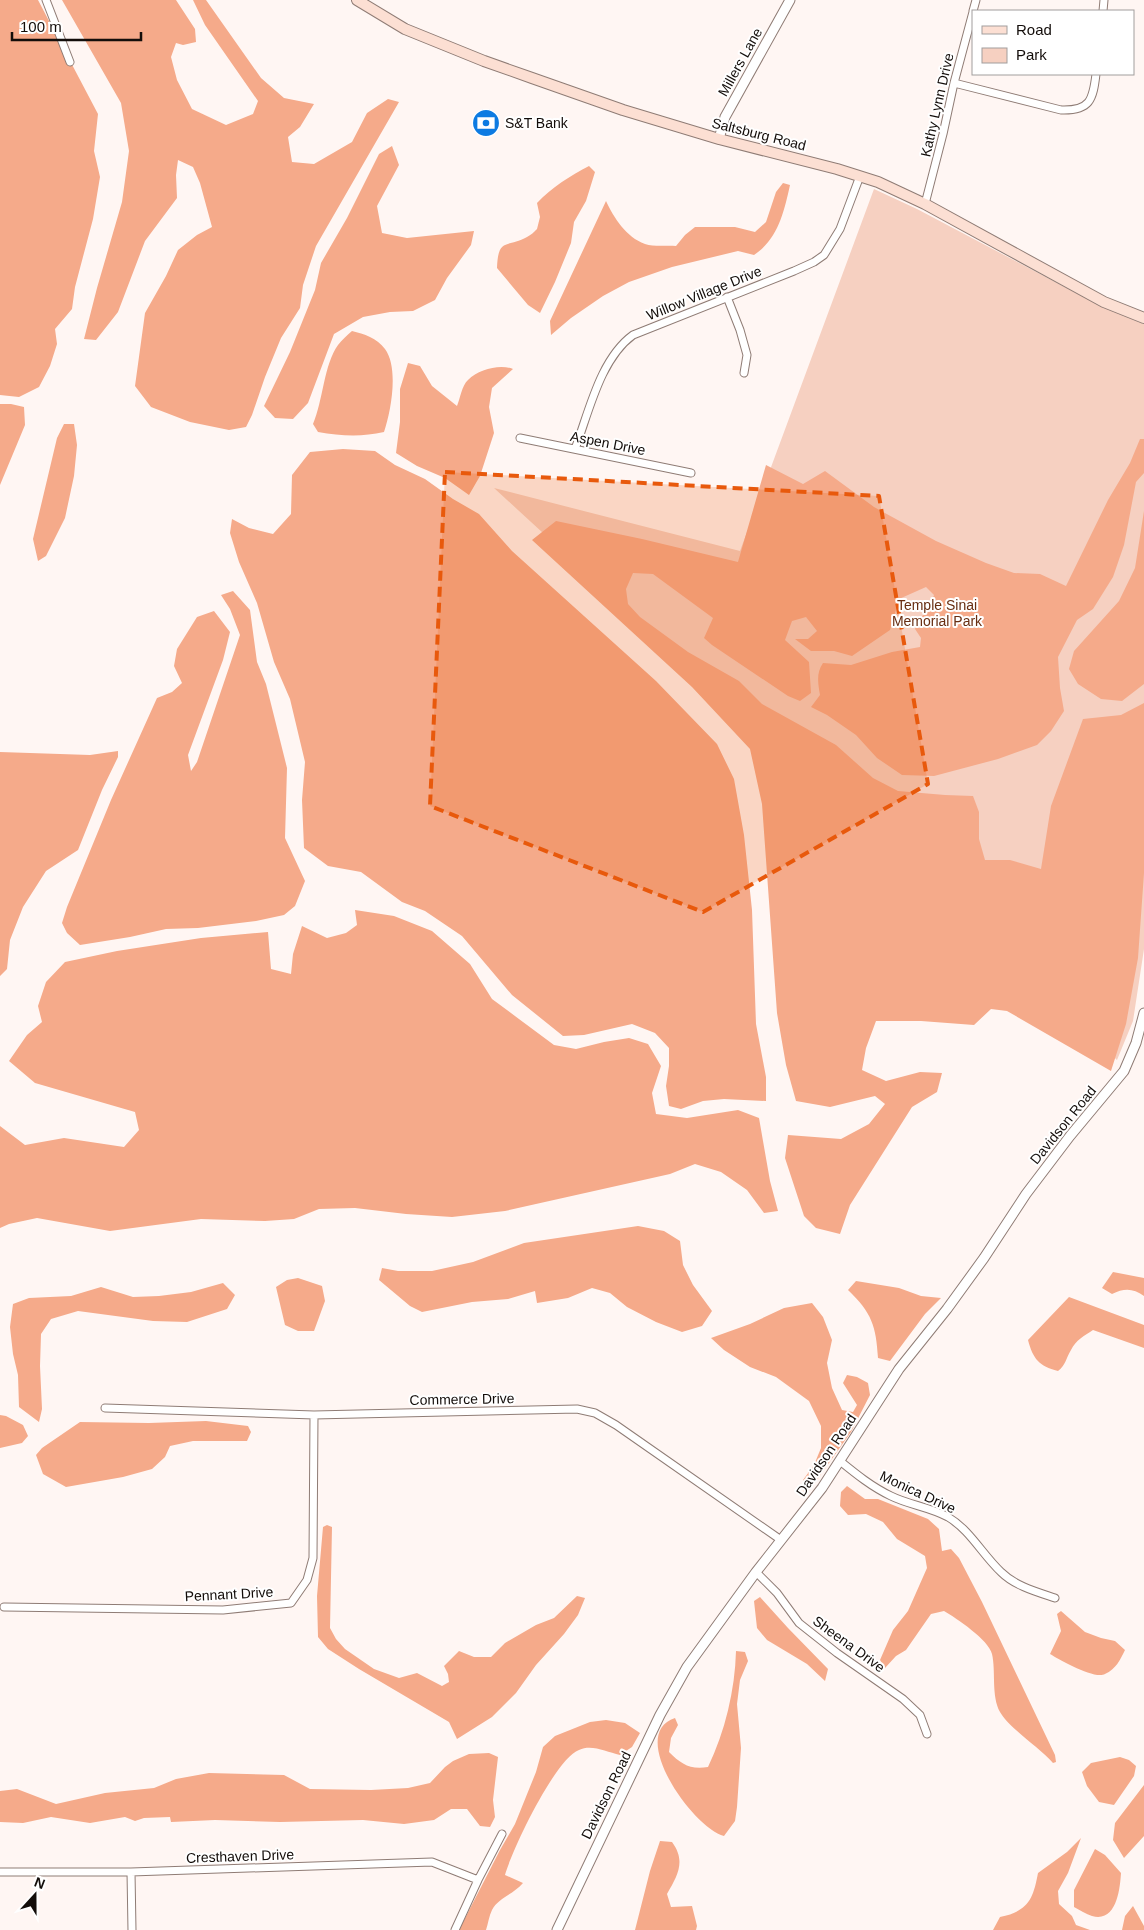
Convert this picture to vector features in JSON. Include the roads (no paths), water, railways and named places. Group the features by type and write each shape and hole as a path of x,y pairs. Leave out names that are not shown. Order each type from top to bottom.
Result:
{"main road":[{"name":"Saltsburg Road","path":"357,0 405,29 484,62 623,110 719,139 801,159 888,186 925,204 1104,302 1144,318"}],"street":[{"path":"46,0 70,62"},
{"name":"Millers Lane","path":"719,139 725,117 790,0"},
{"name":"Kathy Lynn Drive","path":"925,204 972,16"},
{"path":"954,83 1062,110 1077,110 1086,106 1091,99 1096,75"},
{"name":"Willow Village Drive","path":"575,450 609,360 622,343 633,335 794,271 824,255 840,229 860,176"},
{"path":"727,297 740,330 747,355 744,373"},
{"name":"Aspen Drive","path":"520,438 691,473"},
{"name":"Davidson Road","path":"557,1930 660,1715 687,1667 756,1572 822,1488 899,1369 984,1258 1026,1194 1124,1071 1136,1043 1144,1013"},
{"name":"Commerce Drive","path":"104,1408 314,1416 577,1409 595,1413 616,1426 781,1540"},
{"name":"Pennant Drive","path":"4,1607 223,1610 292,1604 307,1580 313,1558 314,1416"},
{"name":"Monica Drive","path":"840,1461 866,1481 890,1495 949,1518 968,1533 1002,1573 1023,1587 1055,1598"},
{"name":"Sheena Drive","path":"756,1572 777,1593 799,1623 837,1653 903,1698 920,1714 927,1734"},
{"path":"455,1930 502,1834"},
{"name":"Cresthaven Drive","path":"0,1872 130,1872 432,1862 478,1880"},
{"path":"130,1872 132,1930"}],"place":[{"name":"S&T Bank","path":"486,123"}],"park label":[{"name":"Temple Sinai Memorial Park","path":"937,614"}]}
